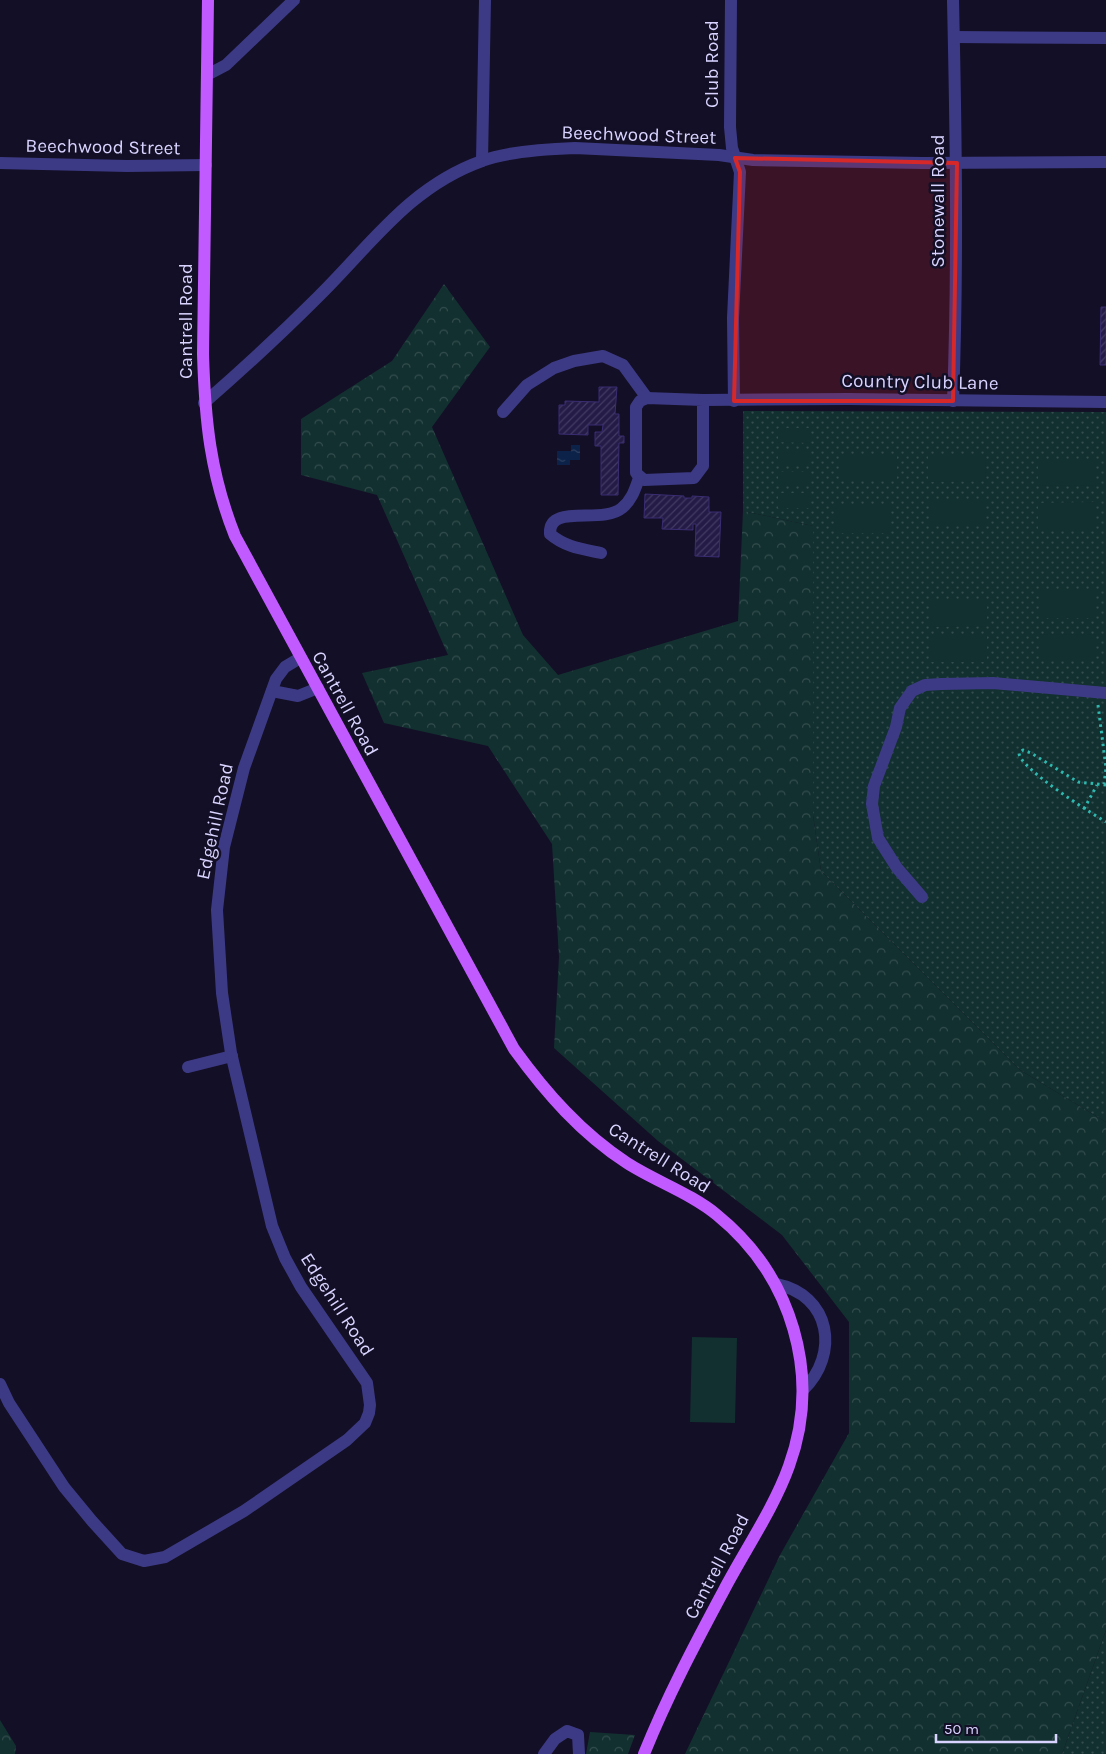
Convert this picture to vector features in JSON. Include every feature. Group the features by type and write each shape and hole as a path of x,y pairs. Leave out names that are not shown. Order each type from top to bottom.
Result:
{"main road":[{"name":"Cantrell Road","path":"208,0 202,354 204,404 213,470 222,503 235,536 514,1049 540,1084 593,1138 626,1162 716,1214 745,1242 763,1263 776,1284 788,1310 798,1342 803,1390 801,1421 789,1466 682,1668 644,1754"}],"street":[{"path":"207,75 226,65 294,0"},
{"path":"482,161 485,0"},
{"name":"Club Road","path":"731,0 730,127 735,158"},
{"name":"Stonewall Road","path":"953,0 957,163 954,226 956,307 953,401"},
{"path":"954,37 1106,38"},
{"name":"Beechwood Street","path":"204,404 318,297 406,205 435,183 482,161 552,149 575,148 753,160 957,163 1106,162"},
{"path":"734,401 733,318 740,172 735,158"},
{"name":"Beechwood Street","path":"0,163 127,166 206,165"},
{"path":"503,412 527,385 554,368 574,361 603,356 623,365 647,398 640,401 636,407 635,467 639,478 631,498 621,510 601,516 561,517 553,520 549,526 550,534 558,540 572,547 601,554"},
{"name":"Country Club Lane","path":"647,398 734,401 848,399 1106,402"},
{"path":"639,478 644,480 689,480 700,473 703,466 703,400"},
{"name":"Edgehill Road","path":"0,1384 9,1403 61,1481 92,1521 122,1554 144,1562 165,1557 244,1511 347,1440 365,1423 370,1405 367,1383 300,1287 285,1258 272,1226 232,1056 222,993 217,910 219,878 224,847 244,768 272,691 280,672 300,658"},
{"path":"922,897 897,868 878,838 872,804 874,786 900,708 912,692 925,685 993,684 1102,693"},
{"path":"272,691 298,696 318,688"},
{"path":"188,1067 232,1056"},
{"path":"776,1284 792,1289 803,1296 817,1311 825,1330 826,1350 820,1370 803,1390"},
{"path":"544,1754 555,1739 567,1731 578,1735 579,1754"}],"path":[{"path":"1102,693 1106,768 1105,784 1097,785 1078,782 1026,750 1020,753 1021,760 1031,769 1084,809 1106,822"},
{"path":"1084,809 1097,785"}],"highlighted area":[{"path":"735,158 957,163 953,401 734,401 740,172"}],"green space":[{"path":"444,284 490,347 432,427 523,635 558,675 738,621 743,511 813,526 813,815 821,871 1020,1070 1106,1122 1106,1630 1062,1754 685,1754 780,1555 849,1433 849,1322 782,1235 658,1141 554,1048 559,957 552,844 488,746 384,723 362,673 448,655 377,495 301,475 301,419 392,361"},
{"path":"743,411 1106,412 1106,1122 1020,1070 821,871 813,815 813,526 743,511"},
{"path":"778,428 810,428 810,443 778,442"},
{"path":"778,450 810,450 810,464 778,464"},
{"path":"840,455 897,455 897,481 840,481"},
{"path":"928,455 985,455 986,481 928,482"},
{"path":"1038,459 1095,459 1095,485 1038,486"},
{"path":"778,472 810,472 810,486 778,486"},
{"path":"778,493 810,493 810,508 778,508"},
{"path":"929,499 986,499 986,525 929,525"},
{"path":"1095,502 1095,529 1038,529 1038,503"},
{"path":"834,506 891,506 891,533 834,533"},
{"path":"1039,591 1096,591 1096,618 1039,618"},
{"path":"929,600 987,600 987,626 929,627"},
{"path":"1096,634 1096,661 1039,661 1039,635"},
{"path":"929,636 987,636 987,662 930,662"},
{"path":"692,1337 737,1338 735,1423 690,1422"},
{"path":"1106,1630 1106,1754 1062,1754"},
{"path":"0,1720 16,1746 15,1754 0,1754"},
{"path":"590,1732 635,1735 628,1754 586,1754"}],"water":[{"path":"571,445 580,445 580,460 570,460 570,465 557,465 557,451 571,451"}],"building":[{"path":"1101,307 1106,307 1106,365 1100,365"},
{"path":"599,387 617,387 615,414 619,414 619,436 624,436 624,443 619,443 618,495 601,495 601,446 595,446 595,432 602,432 603,425 588,425 588,435 559,434 559,405 565,405 565,401 599,402"},
{"path":"645,494 684,496 684,498 692,498 692,496 709,497 709,512 721,512 719,557 695,556 696,524 693,524 693,530 662,529 663,518 644,518"}]}
